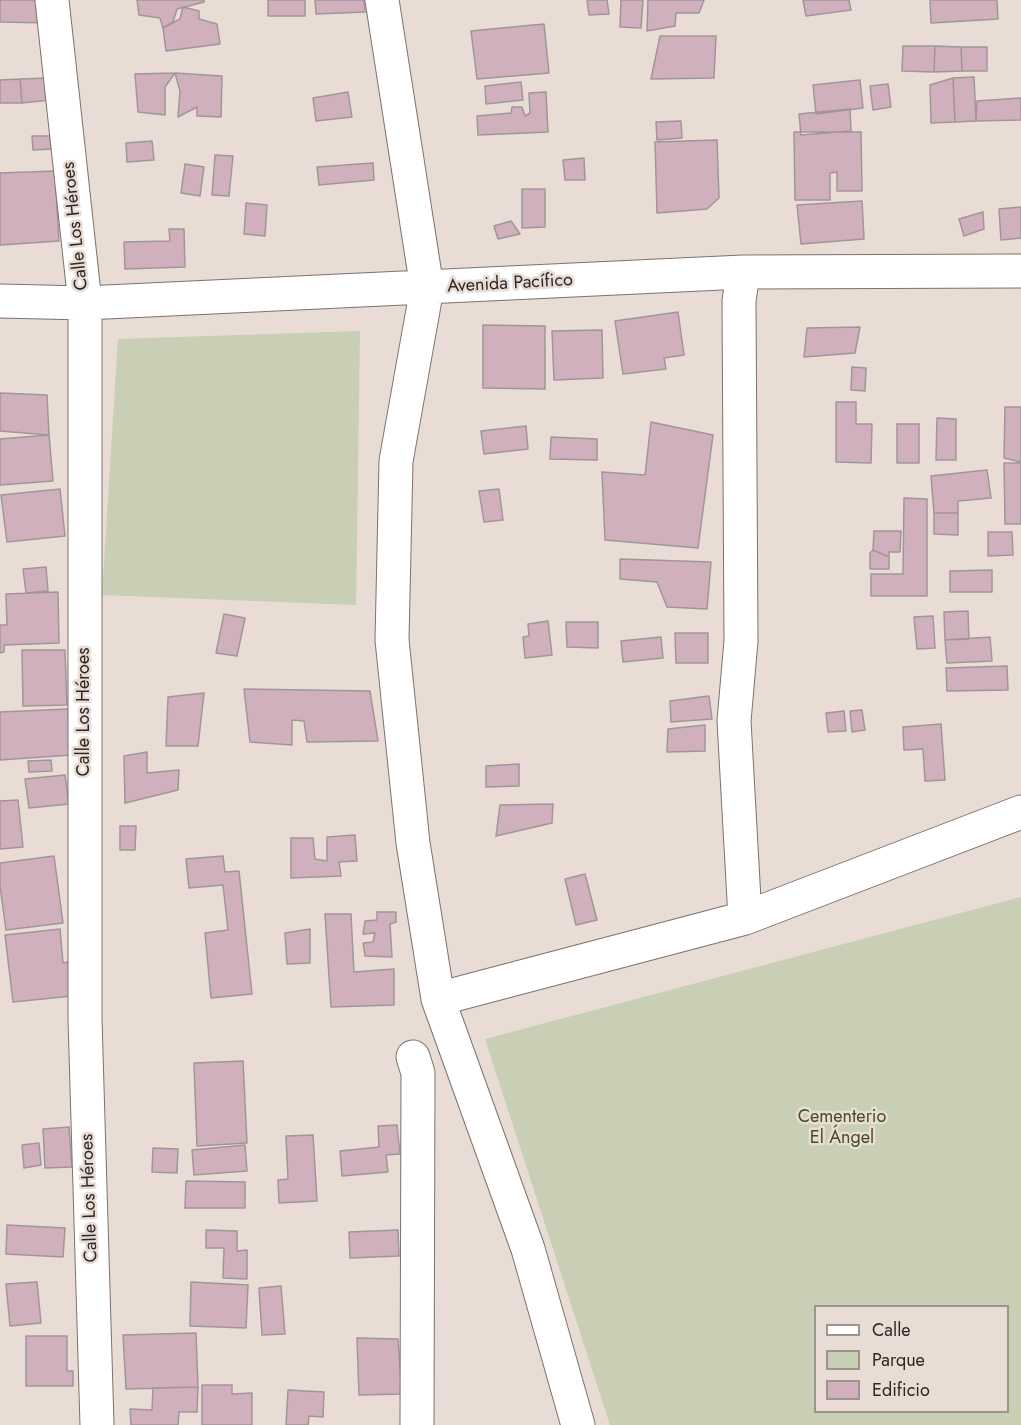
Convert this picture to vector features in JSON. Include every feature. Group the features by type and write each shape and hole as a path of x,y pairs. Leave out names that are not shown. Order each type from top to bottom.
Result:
{"street":[{"name":"Calle Los Héroes","path":"52,0 85,303 84,1019 98,1425"},
{"path":"382,0 427,288 396,461 392,640 413,843 438,999 528,1249 578,1425"},
{"name":"Avenida Pacífico","path":"0,302 85,303 743,272 1021,270"},
{"path":"743,272 739,301 741,641 734,721 745,918"},
{"path":"438,999 745,918 1021,812"},
{"path":"413,1057 418,1073 417,1425"}],"green space":[{"path":"360,331 356,605 102,595 118,339"},
{"name":"Cementerio El Ángel","path":"1021,897 1021,1425 610,1425 485,1039"}],"building":[{"path":"0,0 50,0 50,23 0,22"},
{"path":"137,0 204,0 204,2 177,9 173,22 163,28 160,18 139,15"},
{"path":"268,0 305,0 305,16 268,16"},
{"path":"315,0 364,0 365,12 316,14"},
{"path":"587,0 607,0 609,14 589,15"},
{"path":"621,0 643,0 641,28 620,27"},
{"path":"648,0 704,0 699,13 676,13 675,26 647,31"},
{"path":"803,0 849,0 851,10 806,16"},
{"path":"930,0 997,0 998,19 931,23"},
{"path":"183,7 199,11 199,19 217,24 220,44 166,51 163,28 180,19"},
{"path":"544,24 549,73 477,79 471,31"},
{"path":"660,36 716,36 714,78 651,79"},
{"path":"903,46 935,46 934,72 902,71"},
{"path":"935,46 961,47 962,71 934,72"},
{"path":"961,47 987,47 987,71 962,71"},
{"path":"175,73 165,87 165,115 138,112 135,74"},
{"path":"175,73 222,76 221,117 197,116 197,107 178,117 180,91"},
{"path":"974,77 976,121 955,122 953,78"},
{"path":"48,78 50,100 22,103 20,79"},
{"path":"953,78 955,122 931,123 930,85"},
{"path":"20,79 22,103 0,103 0,80"},
{"path":"860,80 863,108 816,114 813,85"},
{"path":"521,82 523,100 486,104 485,86"},
{"path":"888,84 891,107 873,110 870,86"},
{"path":"348,92 352,117 316,121 313,98"},
{"path":"546,92 548,132 478,135 477,116 511,113 512,107 522,107 525,116 530,113 529,93"},
{"path":"1021,98 1021,120 976,121 977,101"},
{"path":"850,109 851,131 801,135 799,114"},
{"path":"681,121 682,138 657,140 656,122"},
{"path":"794,132 861,132 862,191 837,191 837,172 830,173 830,200 795,200"},
{"path":"32,136 50,136 51,149 33,150"},
{"path":"717,140 719,198 707,209 657,213 655,142"},
{"path":"152,141 154,160 127,162 126,143"},
{"path":"215,155 233,156 229,196 212,195"},
{"path":"584,158 585,180 565,180 563,160"},
{"path":"373,163 374,180 319,185 317,167"},
{"path":"185,164 204,167 200,196 181,193"},
{"path":"55,171 59,241 0,245 0,173"},
{"path":"522,189 545,189 545,227 522,228"},
{"path":"862,201 864,239 801,244 797,205"},
{"path":"246,203 267,205 265,236 244,234"},
{"path":"1021,207 1021,238 1001,240 999,209"},
{"path":"983,212 984,229 964,236 959,219"},
{"path":"511,221 520,234 498,239 494,226"},
{"path":"169,229 184,229 185,267 125,269 124,242 170,241"},
{"path":"678,312 684,355 664,358 666,369 623,374 615,321"},
{"path":"483,325 545,326 545,389 483,388"},
{"path":"860,327 855,353 804,357 807,328"},
{"path":"602,330 603,378 554,380 552,331"},
{"path":"852,367 866,368 865,391 851,390"},
{"path":"0,393 47,395 49,435 0,431"},
{"path":"836,402 856,402 856,424 872,424 871,463 836,462"},
{"path":"1005,407 1021,407 1021,462 1004,458"},
{"path":"937,418 956,419 956,460 936,460"},
{"path":"651,422 713,435 698,548 605,540 602,472 645,475"},
{"path":"897,424 919,424 919,463 897,463"},
{"path":"526,426 528,449 484,454 481,431"},
{"path":"49,435 53,481 0,485 0,439"},
{"path":"551,437 597,439 597,460 550,459"},
{"path":"1004,463 1021,463 1021,524 1005,524"},
{"path":"987,470 991,498 958,501 958,513 934,513 931,476"},
{"path":"60,489 65,536 7,542 1,495"},
{"path":"499,489 503,520 484,522 479,491"},
{"path":"904,498 927,499 927,596 871,596 871,574 903,574"},
{"path":"934,513 958,513 958,535 934,534"},
{"path":"874,531 901,531 900,552 889,552 889,557 873,550"},
{"path":"988,532 1012,532 1013,555 988,556"},
{"path":"873,550 889,557 889,569 870,569 870,553"},
{"path":"620,559 711,562 707,609 667,607 657,582 620,579"},
{"path":"46,567 48,591 26,593 23,569"},
{"path":"992,570 992,592 950,592 950,571"},
{"path":"58,592 59,643 4,645 4,652 0,653 0,625 7,625 6,594"},
{"path":"968,611 969,639 945,640 944,612"},
{"path":"224,614 245,618 237,656 216,653"},
{"path":"933,616 935,648 917,649 914,617"},
{"path":"548,621 552,655 525,658 523,637 529,636 528,624"},
{"path":"566,622 598,622 598,648 567,647"},
{"path":"675,633 708,633 708,663 676,663"},
{"path":"661,637 663,658 623,662 621,641"},
{"path":"990,637 992,661 947,663 945,640"},
{"path":"22,650 65,650 67,705 23,706"},
{"path":"1007,666 1008,690 947,691 946,668"},
{"path":"244,689 370,691 378,741 307,742 304,721 292,720 292,745 250,742"},
{"path":"204,693 198,746 166,746 168,697"},
{"path":"709,696 712,719 671,722 670,701"},
{"path":"68,709 71,755 0,760 0,712"},
{"path":"862,710 865,730 852,732 850,711"},
{"path":"844,711 846,731 828,732 826,713"},
{"path":"941,724 945,780 925,781 923,749 904,750 903,727"},
{"path":"705,725 705,751 667,752 668,729"},
{"path":"147,752 147,773 179,770 178,790 125,803 124,756"},
{"path":"51,760 52,771 29,772 28,761"},
{"path":"519,764 519,786 486,787 486,766"},
{"path":"65,775 69,804 29,808 25,779"},
{"path":"18,800 23,847 0,849 0,801"},
{"path":"553,804 552,823 496,836 500,805"},
{"path":"120,826 136,826 135,850 120,850"},
{"path":"355,835 357,861 339,862 341,876 291,878 291,838 313,838 315,859 327,861 327,837"},
{"path":"54,856 63,923 6,930 0,886 0,863"},
{"path":"223,856 225,872 239,871 252,994 211,998 205,933 228,930 223,885 189,888 186,859"},
{"path":"585,874 597,920 576,925 565,879"},
{"path":"377,912 396,912 396,922 390,924 392,957 365,956 363,943 373,942 375,933 363,934 365,921 377,920"},
{"path":"325,914 351,914 354,972 394,969 394,1005 331,1007"},
{"path":"60,929 63,963 68,962 72,996 13,1002 5,935"},
{"path":"310,929 310,963 287,964 285,933"},
{"path":"243,1061 247,1143 197,1146 194,1063"},
{"path":"397,1125 400,1154 386,1155 388,1172 342,1176 340,1151 379,1147 378,1126"},
{"path":"69,1127 72,1167 45,1168 43,1129"},
{"path":"313,1135 317,1201 279,1203 278,1180 288,1179 286,1136"},
{"path":"39,1143 41,1165 24,1168 22,1145"},
{"path":"245,1145 247,1171 194,1175 192,1150"},
{"path":"153,1148 178,1149 177,1173 152,1172"},
{"path":"186,1181 245,1182 245,1208 185,1208"},
{"path":"7,1225 65,1228 63,1257 6,1254"},
{"path":"206,1230 237,1231 237,1251 247,1250 247,1279 223,1278 224,1248 206,1248"},
{"path":"398,1230 399,1256 350,1258 349,1232"},
{"path":"37,1282 41,1323 10,1326 6,1284"},
{"path":"191,1282 248,1285 246,1328 190,1326"},
{"path":"281,1286 285,1334 262,1335 259,1288"},
{"path":"196,1333 198,1387 126,1389 123,1335"},
{"path":"26,1336 67,1336 67,1371 73,1371 73,1386 26,1386"},
{"path":"357,1338 398,1339 402,1394 359,1395"},
{"path":"202,1385 232,1385 232,1394 252,1393 252,1425 202,1425"},
{"path":"198,1387 197,1412 179,1412 178,1425 131,1425 130,1409 152,1410 153,1388"},
{"path":"288,1390 324,1392 323,1417 309,1416 308,1425 286,1425"}]}
